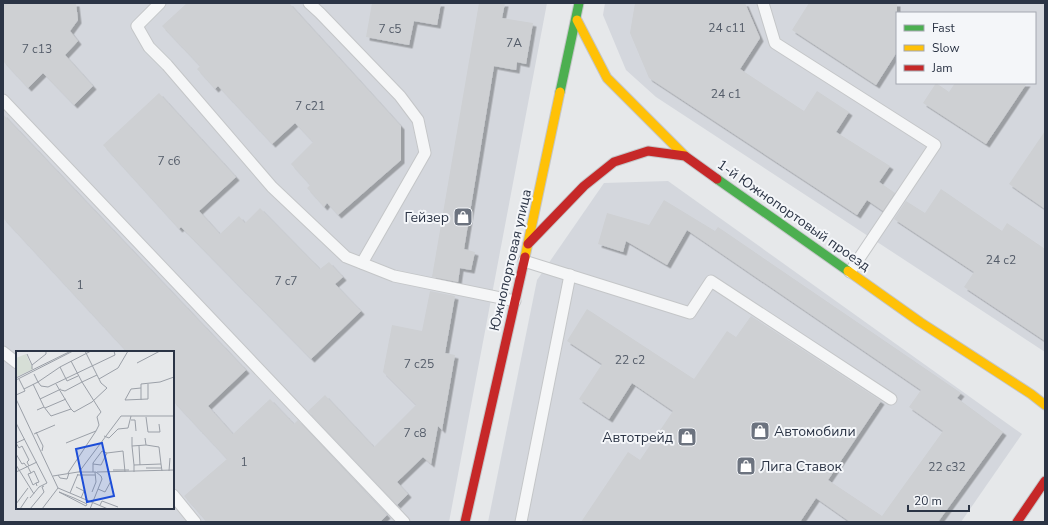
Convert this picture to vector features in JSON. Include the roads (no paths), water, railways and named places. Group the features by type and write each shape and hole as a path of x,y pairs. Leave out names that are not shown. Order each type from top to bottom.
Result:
{"main road":[{"name":"Южнопортовая улица","path":"465,522 528,244 580,3"},
{"path":"577,20 607,78 685,156"},
{"name":"1-й Южнопортовый проезд","path":"528,244 584,186 614,162 648,151 685,156 920,322 1031,394 1045,405"},
{"path":"1017,522 1045,482"}],"lane":[{"path":"160,3 137,26 149,47 167,65 272,186 346,257 394,276 515,301"},
{"path":"309,3 400,96 418,120 425,153 362,263"},
{"path":"763,3 775,42 934,144 850,272"},
{"path":"3,100 404,522"},
{"path":"524,260 690,312 711,281 891,399"},
{"path":"521,522 570,275"},
{"path":"3,352 16,362"},
{"path":"174,496 195,522"}],"place":[{"name":"Гейзер","path":"463,217"},
{"name":"Автомобили","path":"760,431"},
{"name":"Автотрейд","path":"687,437"},
{"name":"Лига Ставок","path":"746,466"}]}
